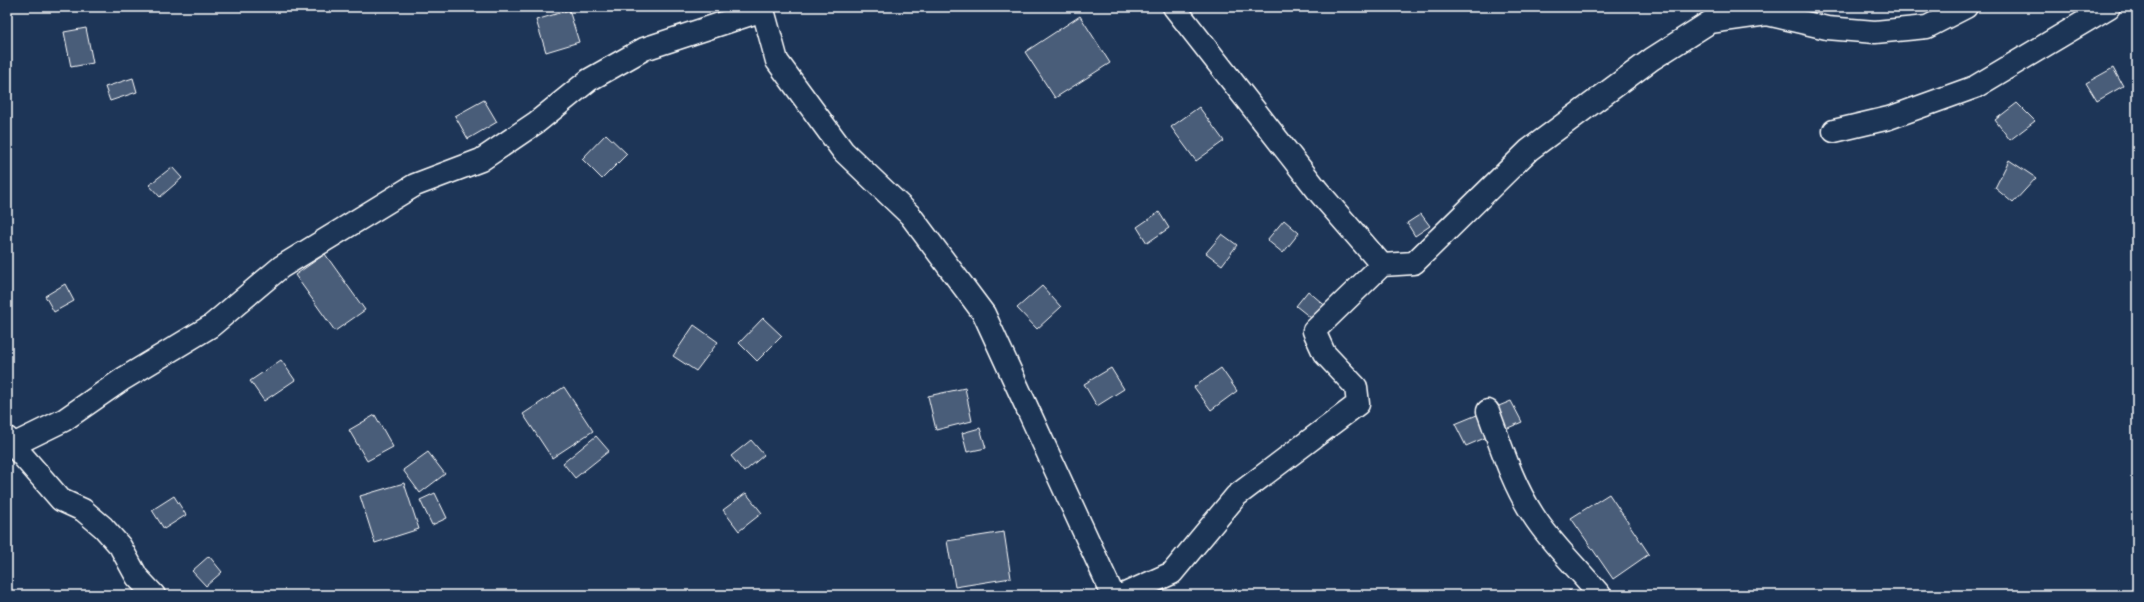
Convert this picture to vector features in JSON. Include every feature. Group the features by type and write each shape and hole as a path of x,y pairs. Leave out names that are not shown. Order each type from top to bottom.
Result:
{"street":[{"path":"1174,7 1318,191 1382,265"},
{"path":"1123,595 1172,573 1236,496 1358,404 1356,387 1324,353 1314,331 1382,265 1414,263 1529,150 1652,59 1710,22 1766,14 1827,28 1875,32 1927,27 1966,7"},
{"path":"1834,131 1889,118 1975,87 2109,7"},
{"path":"154,595 137,577 120,546 103,526 83,510 61,500 10,441 64,420 123,379 211,326 281,267 415,185 481,160 537,122 589,80 644,49 763,10 777,61 843,151 910,215 984,314 1113,595"},
{"path":"1488,411 1508,468 1532,515 1555,546 1600,595"}],"building":[{"path":"569,10 579,42 546,52 536,20"},
{"path":"1080,16 1110,63 1055,98 1025,52"},
{"path":"86,28 93,63 71,67 64,32"},
{"path":"2113,68 2123,86 2097,101 2086,83"},
{"path":"133,78 137,92 110,101 105,87"},
{"path":"484,100 497,122 468,139 455,116"},
{"path":"2017,103 2035,121 2010,140 1995,120"},
{"path":"1199,107 1224,141 1196,161 1171,127"},
{"path":"606,134 627,154 602,179 582,159"},
{"path":"2009,160 2036,178 2013,203 1995,188"},
{"path":"172,167 182,178 160,197 149,185"},
{"path":"1159,212 1169,228 1147,243 1137,227"},
{"path":"1421,214 1430,226 1415,236 1407,223"},
{"path":"1284,220 1299,233 1283,253 1267,240"},
{"path":"1222,234 1237,245 1222,265 1206,253"},
{"path":"325,254 365,310 335,331 295,275"},
{"path":"65,284 74,301 54,312 45,296"},
{"path":"1042,286 1061,307 1037,329 1017,308"},
{"path":"1308,291 1328,308 1316,322 1296,306"},
{"path":"763,318 782,336 757,361 739,343"},
{"path":"694,325 718,342 696,371 673,356"},
{"path":"281,360 295,380 264,401 250,381"},
{"path":"1111,368 1124,389 1097,406 1084,384"},
{"path":"1221,368 1237,391 1211,410 1194,387"},
{"path":"564,387 593,431 552,458 523,414"},
{"path":"965,388 972,421 936,430 928,396"},
{"path":"1511,401 1522,422 1466,446 1455,424"},
{"path":"375,415 393,447 367,461 349,430"},
{"path":"980,428 986,448 967,452 962,433"},
{"path":"596,436 609,451 575,478 563,463"},
{"path":"751,440 764,455 744,472 731,456"},
{"path":"428,452 445,474 420,493 403,470"},
{"path":"404,483 419,529 375,543 360,496"},
{"path":"435,493 447,518 432,525 420,500"},
{"path":"746,493 762,513 739,531 723,510"},
{"path":"1609,494 1649,554 1613,579 1571,518"},
{"path":"174,496 186,515 164,529 152,510"},
{"path":"1004,532 1011,578 955,587 947,541"},
{"path":"209,556 222,572 206,586 192,571"},
{"path":"1570,590 1573,595 1564,595"}]}
